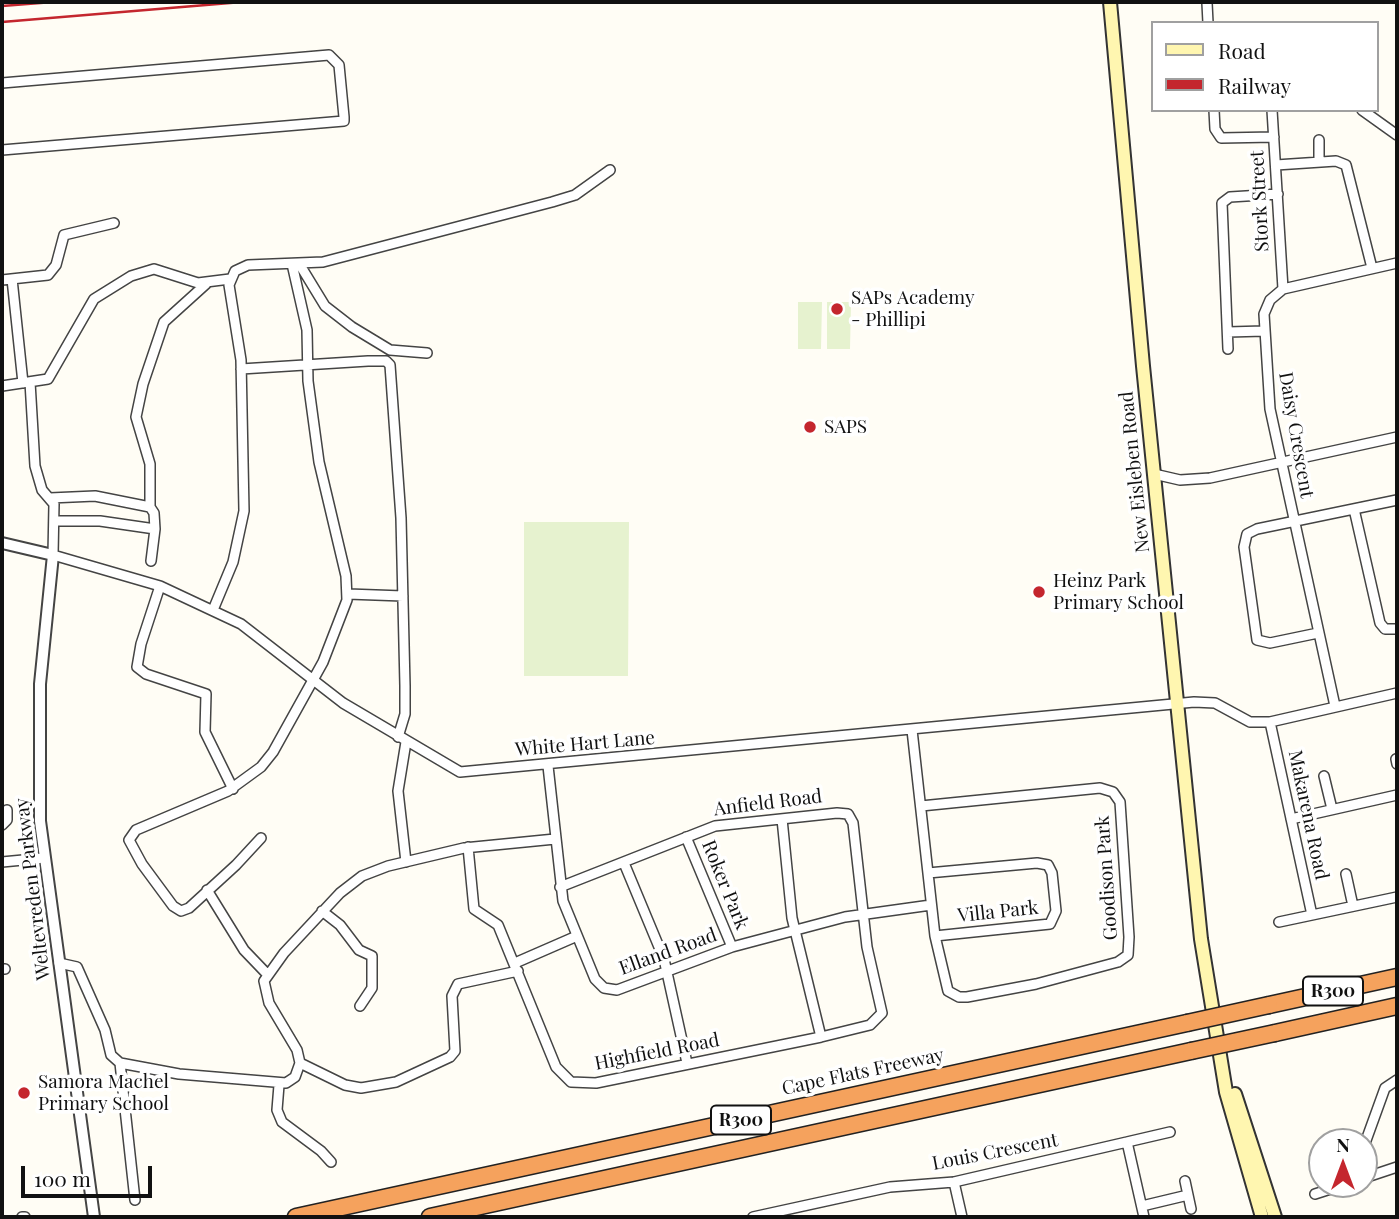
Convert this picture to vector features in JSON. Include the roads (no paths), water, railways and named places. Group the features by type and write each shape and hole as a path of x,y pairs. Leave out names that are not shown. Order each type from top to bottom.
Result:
{"highway":[{"name":"Cape Flats Freeway","path":"296,1217 1397,977"},
{"name":"R300","path":"430,1217 1397,1006"}],"main road":[{"name":"New Eisleben Road","path":"1110,2 1201,939 1226,1092 1262,1217"},
{"name":"New Eisleben Road","path":"1223,1061 1275,1217"}],"street":[{"path":"1207,3 1208,21"},
{"path":"2,83 329,55 339,65 344,121 2,150"},
{"path":"1214,112 1216,132 1221,138 1274,137"},
{"name":"Stork Street","path":"1272,112 1283,289"},
{"path":"1365,112 1397,135"},
{"path":"1319,139 1320,162"},
{"path":"1276,165 1336,161 1348,168 1371,268"},
{"path":"213,610 233,562 243,519 245,485 240,369 230,279 234,271 248,265 296,265 350,256 563,199 578,193 610,170"},
{"path":"1228,349 1222,203 1230,197 1278,194"},
{"path":"2,543 53,555 55,521 54,504 42,490 35,466 26,383 7,279 52,272 64,235 114,223"},
{"path":"1283,289 1397,262"},
{"path":"296,265 332,313 393,351 427,352"},
{"path":"261,838 189,908 177,909 133,849 130,837 145,825 233,789 266,761 313,679 337,629 348,594 321,474 307,365 305,319 296,265"},
{"path":"2,386 48,379 66,344 99,295 131,276 154,269 206,284 230,279"},
{"path":"151,561 155,530 154,513 150,507 150,464 136,416 143,384 164,322 206,284"},
{"name":"Daisy Crescent","path":"1283,289 1267,304 1264,331 1269,401 1335,706"},
{"path":"1228,332 1264,331"},
{"path":"393,351 390,365 401,518 406,704 398,791 406,862"},
{"path":"240,369 382,361 390,365"},
{"path":"1158,479 1210,478 1397,437"},
{"path":"50,498 95,496 150,507"},
{"path":"1318,633 1270,643 1260,642 1255,635 1244,538 1252,530 1397,500"},
{"path":"1354,509 1380,623 1385,629 1397,629"},
{"path":"55,521 100,521 155,530"},
{"name":"White Hart Lane","path":"53,555 160,586 241,624 343,703 460,772 548,766 1177,704 1215,703 1250,722 1270,722"},
{"name":"Weltevreden Parkway","path":"53,555 40,684 38,783 44,858 94,1217"},
{"path":"160,586 141,644 137,667 146,674 206,694 205,732 233,789"},
{"path":"348,594 403,596"},
{"path":"1270,722 1397,693"},
{"name":"Makarena Road","path":"1270,722 1312,915"},
{"path":"912,730 935,936"},
{"name":"Elland Road","path":"548,766 560,887 595,979 604,988 617,990 732,947 795,931 864,914 931,905"},
{"path":"1324,776 1332,809"},
{"name":"Goodison Park","path":"921,806 1100,788 1113,792 1120,802 1129,937 1129,947 1124,959 1036,984 959,997 945,987 935,936"},
{"path":"1291,819 1397,795"},
{"path":"2,825 7,820 7,810"},
{"name":"Anfield Road","path":"560,887 715,826 837,813 852,818 864,914"},
{"path":"782,819 795,931 821,1037"},
{"name":"Roker Park","path":"687,837 732,947"},
{"path":"59,963 77,967 106,1030 111,1055 120,1063 178,1074 279,1085 295,1077 300,1063 297,1050 268,1003 264,981 267,974 322,911 362,876 406,862 471,847 555,839"},
{"name":"Highfield Road","path":"471,847 473,906 476,912 498,925 556,1067 571,1082 586,1085 870,1025 882,1013 864,914"},
{"path":"2,862 44,858"},
{"path":"624,863 667,971 687,1063"},
{"name":"Villa Park","path":"928,873 1038,863 1048,865 1052,873 1056,911 1050,924 935,936"},
{"path":"1346,874 1353,906"},
{"path":"207,890 244,950 267,974"},
{"path":"1279,922 1397,897"},
{"path":"322,911 340,925 359,950 372,956 374,960 372,988 360,1006"},
{"path":"300,1063 345,1085 361,1088 396,1082 450,1057 455,1051 452,996 458,984 516,967 577,936"},
{"path":"120,1063 135,1200"},
{"path":"1371,1128 1385,1088 1397,1080"},
{"path":"279,1085 277,1110 282,1122 321,1151 331,1162"},
{"name":"Louis Crescent","path":"753,1217 890,1187 954,1182 1170,1132"},
{"path":"1127,1142 1144,1217"},
{"path":"1378,1173 1397,1167"},
{"path":"1185,1181 1191,1209"},
{"path":"954,1182 962,1217"},
{"path":"1142,1206 1188,1195"}],"railway":[{"path":"2,6 53,2"},
{"path":"2,22 242,2"}],"place":[{"name":"SAPs Academy - Phillipi","path":"837,309"},
{"name":"SAPS","path":"810,427"},
{"name":"Heinz Park Primary School","path":"1039,592"},
{"name":"Samora Machel Primary School","path":"24,1093"}]}
